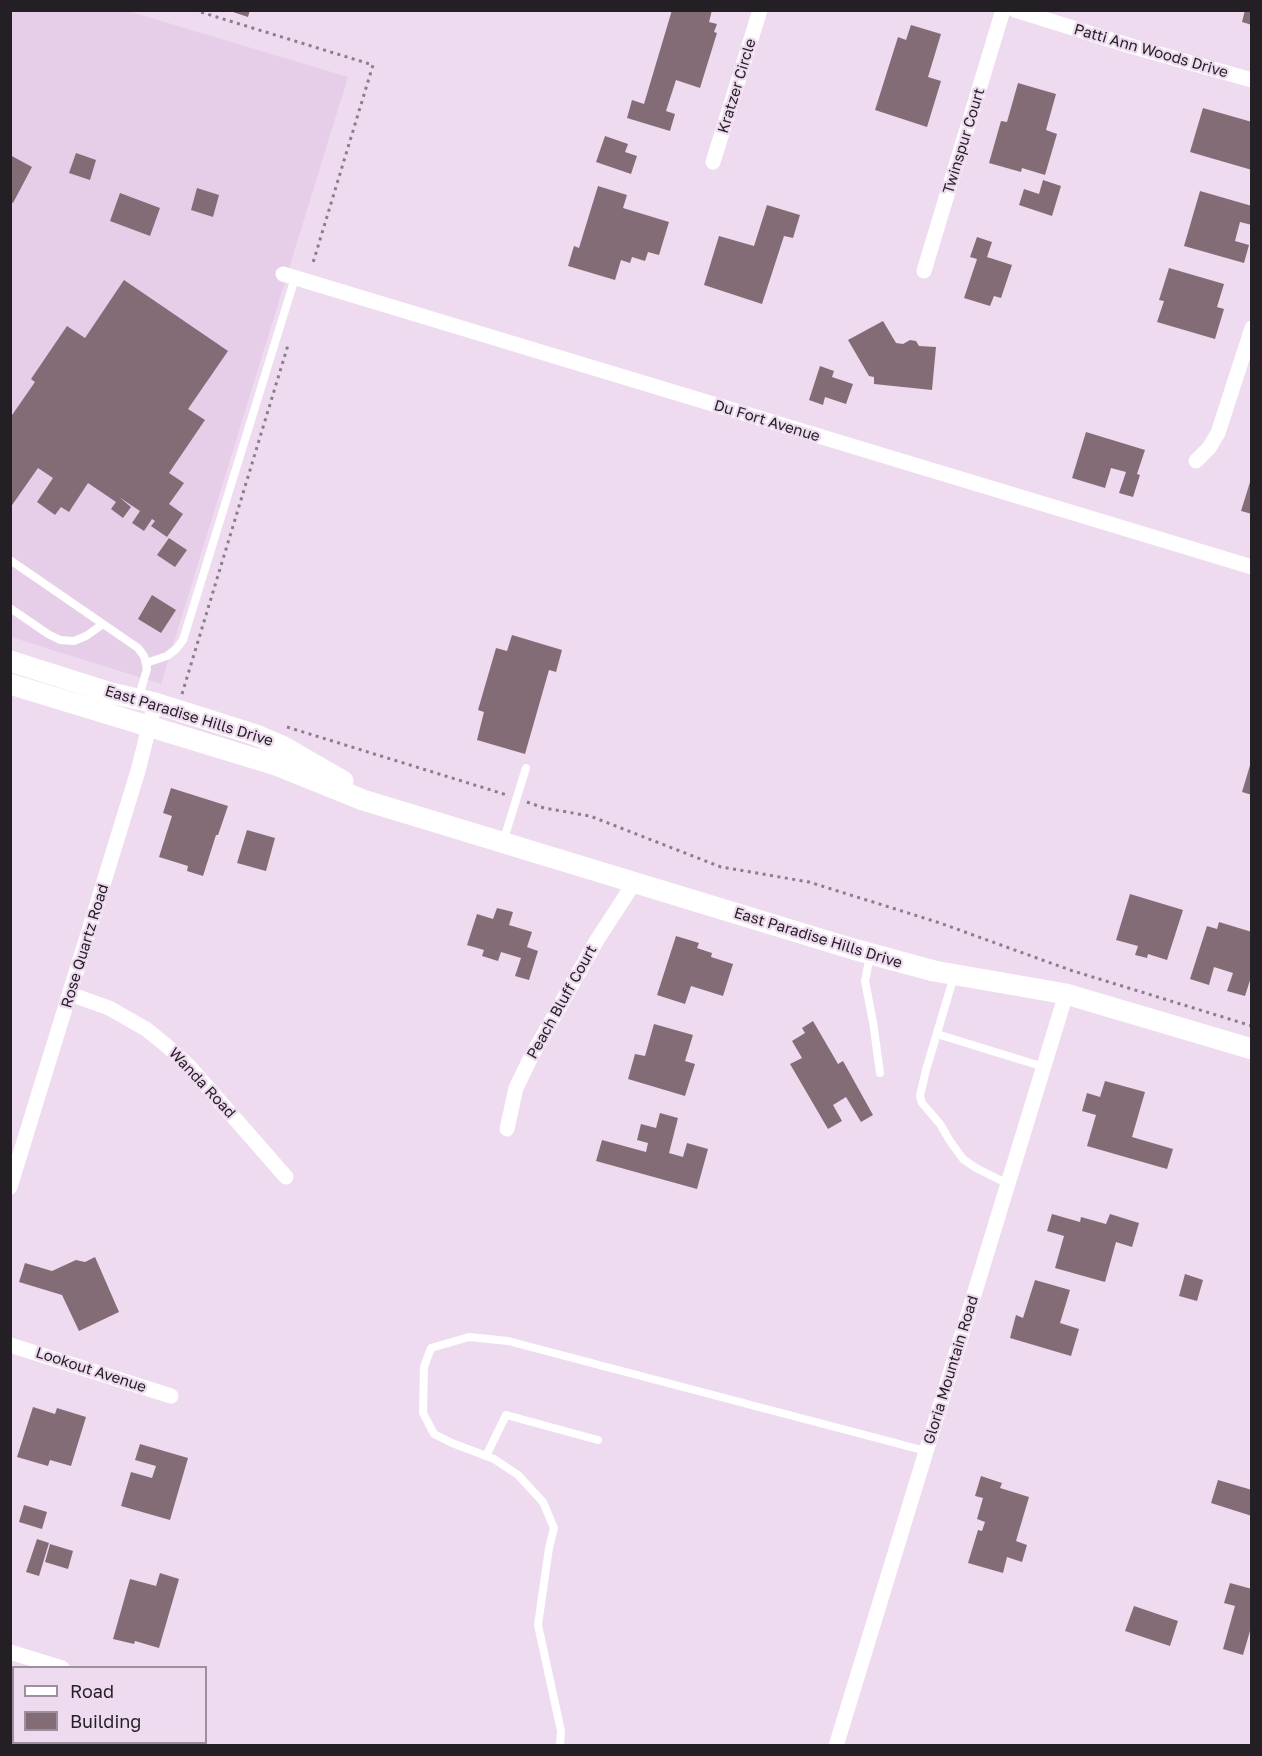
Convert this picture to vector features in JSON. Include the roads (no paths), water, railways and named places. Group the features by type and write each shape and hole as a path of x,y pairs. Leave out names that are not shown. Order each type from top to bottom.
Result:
{"main road":[{"name":"East Paradise Hills Drive","path":"10,661 273,741 390,808"},
{"name":"East Paradise Hills Drive","path":"10,684 276,765 352,796 390,808 871,954 914,966 1066,994 1251,1049"}],"street":[{"name":"Kratzer Circle","path":"713,162 760,10"},
{"name":"Twinspur Court","path":"924,271 1003,10"},
{"name":"Patti Ann Woods Drive","path":"1015,10 1251,80"},
{"name":"Du Fort Avenue","path":"289,276 1251,567"},
{"path":"1196,461 1209,448 1218,433 1251,328"},
{"name":"Rose Quartz Road","path":"10,1187 138,771 140,723 146,701"},
{"name":"Peach Bluff Court","path":"507,1129 516,1088 531,1057 597,940 634,883"},
{"name":"Wanda Road","path":"70,994 109,1008 146,1029 167,1046 188,1065 286,1177"},
{"name":"Gloria Mountain Road","path":"836,1746 1066,994"},
{"name":"Lookout Avenue","path":"10,1345 171,1396"},
{"path":"10,1652 56,1666"}],"lane":[{"path":"146,663 167,656 183,640 289,276"},
{"path":"10,560 138,648 144,656 147,669 146,701"},
{"path":"10,608 60,640 74,641 103,624"},
{"path":"502,843 525,768"},
{"path":"871,954 865,981 880,1073"},
{"path":"954,974 920,1091 922,1103 940,1124 963,1160 1008,1184"},
{"path":"937,1034 1044,1067"},
{"path":"560,1746 561,1731 538,1625 554,1528 543,1502 518,1475 494,1459 435,1434 423,1413 424,1367 431,1348 468,1337 508,1341 926,1451"},
{"path":"486,1456 506,1415 598,1440"}]}
